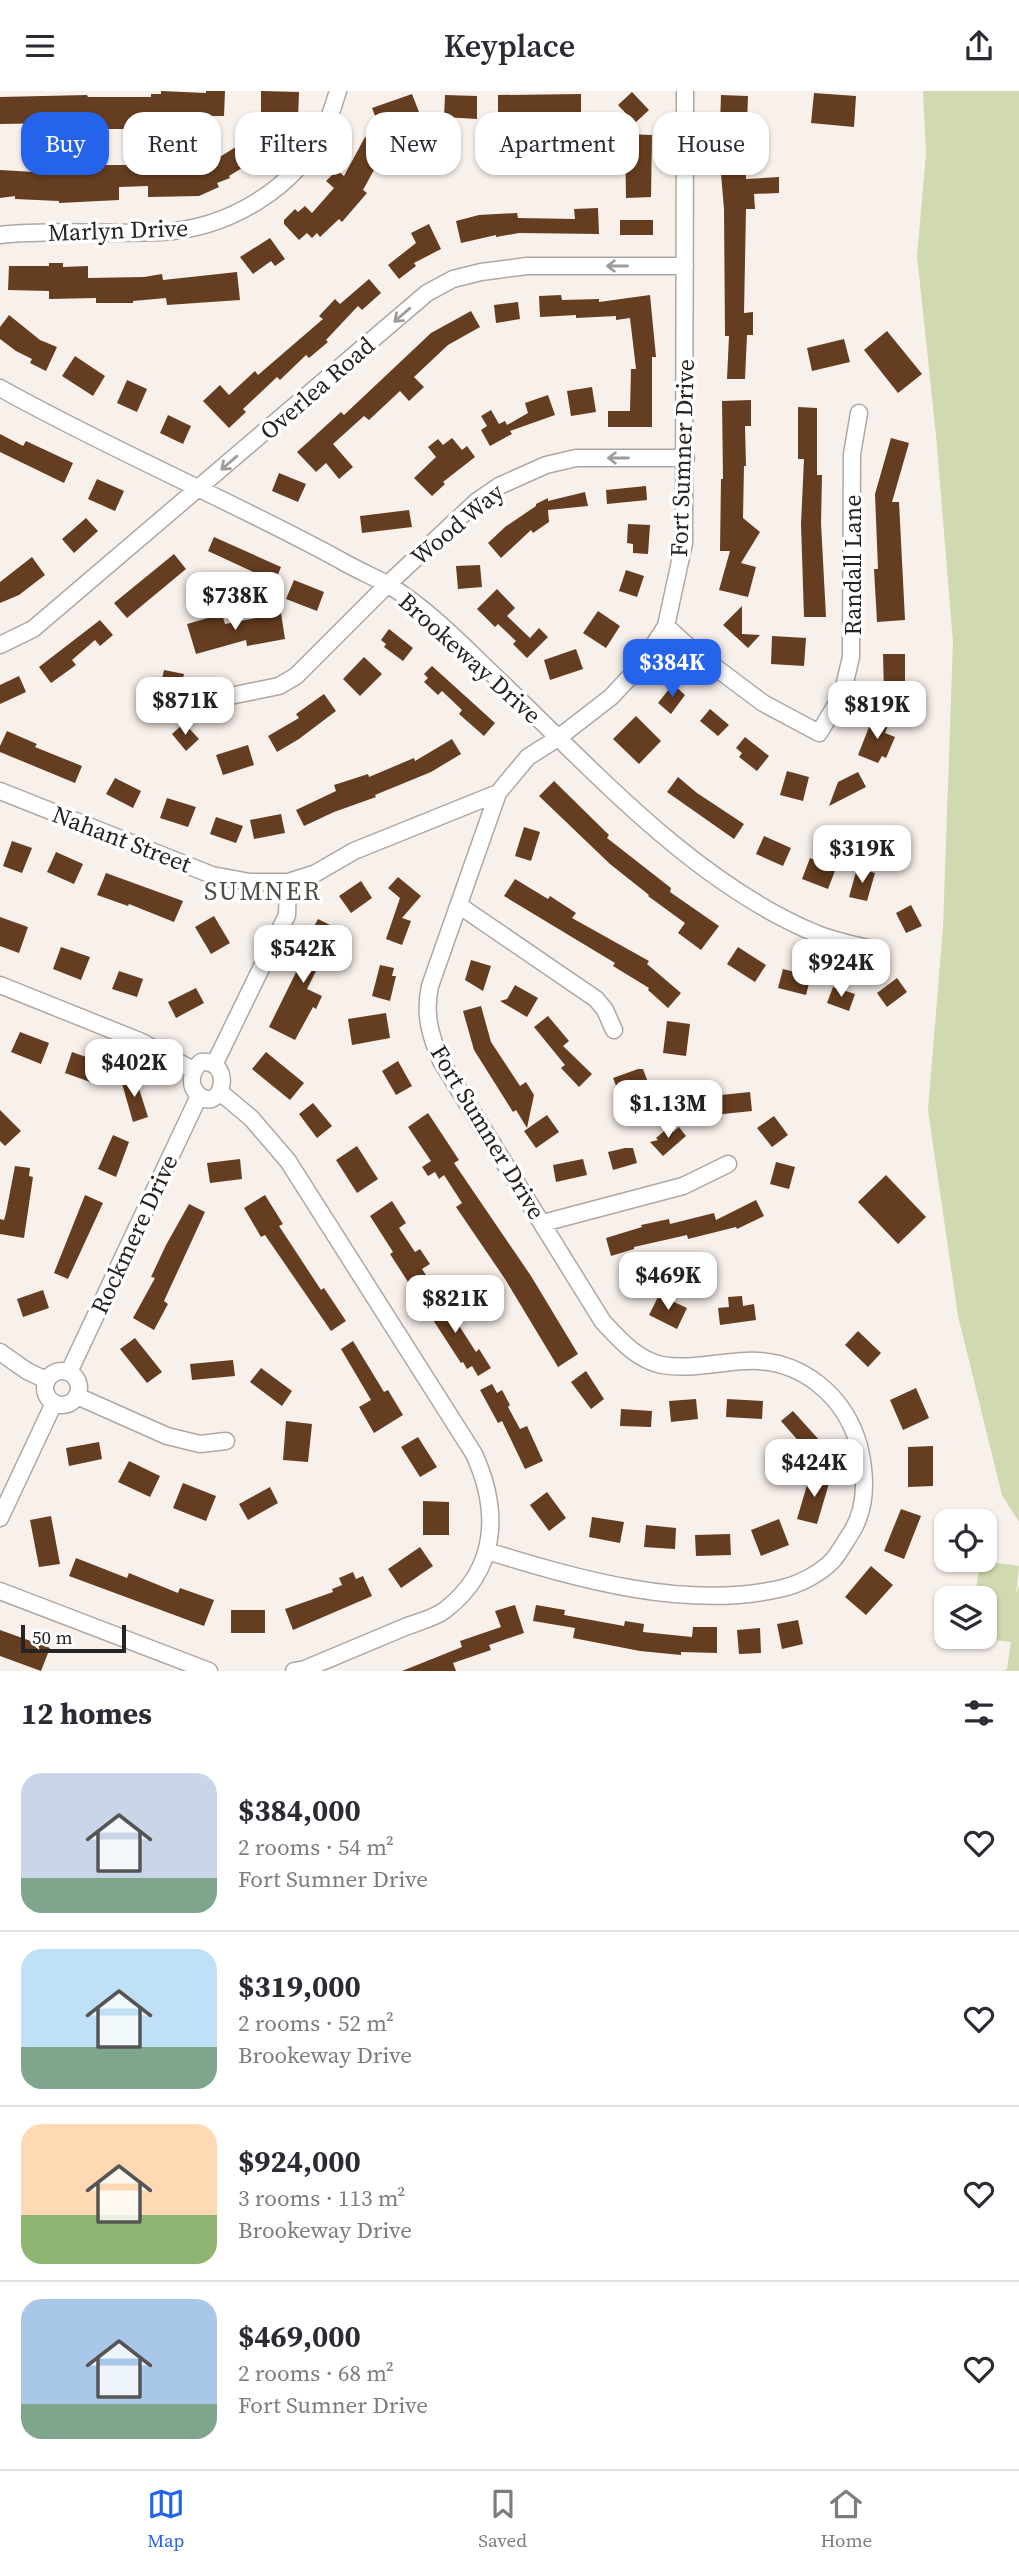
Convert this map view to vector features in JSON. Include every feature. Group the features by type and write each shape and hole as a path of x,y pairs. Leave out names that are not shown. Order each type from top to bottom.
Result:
{"street":[{"name":"Marlyn Drive","path":"0,235 163,232 190,229 225,219 258,202 279,187 312,149 325,127 338,91"},
{"name":"Fort Sumner Drive","path":"486,1551 563,1575 624,1587 694,1595 761,1594 798,1585 833,1561 857,1524 864,1496 864,1467 853,1425 844,1409 811,1378 792,1367 750,1360 684,1367 659,1364 624,1345 603,1322 441,1061 429,1032 426,1005 430,986 498,793 528,757 558,738 611,697 640,666 666,626 684,543 685,91"},
{"name":"Overlea Road","path":"0,645 33,629 427,293 453,279 527,266 685,266"},
{"name":"Brookeway Drive","path":"0,389 288,532 387,585 419,608 468,651 639,815 705,869 779,916 817,934 871,949"},
{"name":"Randall Lane","path":"666,626 691,649 763,703 819,733 842,695 851,657 852,453 859,413"},
{"name":"Wood Way","path":"230,697 279,686 296,676 387,585 477,501 499,486 546,465 576,458 686,458"},
{"name":"Nahant Street","path":"0,791 212,875 250,882 288,882"},
{"path":"215,1065 287,915 288,882 316,873 354,851 498,793"},
{"path":"460,906 596,999 605,1010 614,1030"},
{"path":"0,985 142,1042 193,1070"},
{"path":"201,1062 215,1065 222,1078 220,1092 209,1099 199,1096 192,1084 193,1070 201,1062"},
{"path":"220,1092 251,1118 289,1161 474,1454 485,1480 491,1509 491,1529 486,1551 469,1586 444,1611 305,1669 294,1671"},
{"name":"Rockmere Drive","path":"69,1372 199,1096"},
{"path":"543,1223 683,1187 728,1164"},
{"path":"0,1352 27,1371 46,1380"},
{"path":"59,1370 69,1372 74,1375 79,1385 77,1396 64,1405 54,1403 46,1396 46,1380 59,1370"},
{"path":"77,1396 167,1436 200,1444 226,1441"},
{"path":"0,1518 54,1403"},
{"path":"0,1591 209,1671"}],"green space":[{"path":"923,91 1019,91 1019,1522 1002,1495 958,1316 928,1110 943,927 953,642 936,435 917,256 926,154"},
{"path":"997,1563 1019,1566 1016,1595 1019,1585 1019,1671 1003,1671 1007,1669 1011,1642 997,1640 997,1586 977,1586 979,1572 997,1572"}],"building":[{"path":"161,91 225,91 224,116 221,116 221,112 123,112 123,129 109,129 109,112 21,112 21,124 0,124 0,97 151,97 151,94 161,94"},
{"path":"261,91 299,92 298,112 261,112"},
{"path":"632,92 649,110 639,119 639,112 625,112 618,105"},
{"path":"814,93 856,96 854,127 811,123"},
{"path":"412,94 419,112 374,112 372,108"},
{"path":"581,94 581,112 498,112 498,95"},
{"path":"445,95 477,96 475,119 461,118 461,112 444,112"},
{"path":"721,95 748,96 747,112 720,112"},
{"path":"639,135 652,135 651,197 626,198 626,175 639,175"},
{"path":"366,138 366,175 371,175 363,190 367,193 342,222 339,219 320,237 317,233 312,238 307,233 299,240 284,224 284,220 295,209 298,212 305,206 312,213 334,188 326,181 332,175 352,175 352,161"},
{"path":"235,147 235,172 230,178 217,183 219,187 199,196 148,197 148,186 119,187 119,200 59,203 15,199 15,196 0,198 0,170 21,171 21,175 109,175 109,165 123,165 123,175 221,175 221,156"},
{"path":"721,175 746,175 746,179 779,177 779,193 754,194 755,209 746,209 744,313 753,312 753,335 747,335 745,379 727,379 729,336 725,336 724,209"},
{"path":"598,208 599,234 519,233 461,243 456,221 479,215 517,213 518,218 575,219 574,209"},
{"path":"620,220 653,220 653,235 620,235"},
{"path":"429,224 441,249 414,263 416,266 399,279 388,265 416,243 411,233"},
{"path":"270,238 285,259 275,266 271,261 253,274 240,257"},
{"path":"49,263 63,263 63,267 88,266 88,278 162,274 163,280 237,272 240,300 167,305 166,298 133,303 96,303 96,298 49,299 49,291 8,290 9,266 49,266"},
{"path":"369,279 381,293 362,310 358,306 326,340 328,342 309,358 306,355 280,380 277,377 243,409 246,412 229,428 203,401 220,385 229,395 255,371 258,375 323,319 319,316 335,299 340,304"},
{"path":"561,295 562,300 599,299 599,302 650,295 656,357 652,357 652,427 608,427 608,411 630,411 631,369 636,369 630,318 576,318 576,315 540,317 539,296"},
{"path":"518,302 520,319 496,323 494,305"},
{"path":"471,311 480,327 448,345 414,377 424,387 409,401 400,391 369,420 364,416 333,444 353,467 339,479 326,463 316,472 297,452 341,412 344,415 431,333"},
{"path":"9,315 40,340 57,347 46,371 30,363 32,359 0,339 0,327"},
{"path":"887,331 922,374 898,393 864,350"},
{"path":"844,339 850,362 812,371 807,348"},
{"path":"75,356 105,376 93,396 62,376"},
{"path":"127,380 147,389 137,412 117,403"},
{"path":"592,387 596,412 571,416 567,391"},
{"path":"548,395 555,415 510,431 512,434 490,446 481,430 487,426 481,416 491,410 499,424 505,421 507,425 528,413 525,403"},
{"path":"751,400 751,426 745,426 743,518 760,532 741,563 756,567 748,597 719,590 730,551 720,551 722,401"},
{"path":"798,407 817,408 817,475 822,475 821,523 826,617 804,617 801,524 804,459 798,459"},
{"path":"168,415 191,426 183,444 160,433"},
{"path":"0,434 23,446 26,441 73,463 64,483 0,452"},
{"path":"452,438 462,450 467,446 475,457 443,482 445,484 432,496 414,478 436,457 428,447 438,439 443,445"},
{"path":"891,438 909,443 892,502 899,502 905,620 877,622 874,569 878,569 875,494"},
{"path":"279,473 306,484 298,502 272,491"},
{"path":"97,479 124,491 115,511 88,499"},
{"path":"646,486 647,500 607,504 606,490"},
{"path":"585,492 588,506 548,510 549,522 533,533 531,530 501,558 488,543 536,504 548,498 548,501"},
{"path":"409,510 412,527 362,533 360,516"},
{"path":"86,518 98,531 74,553 62,539"},
{"path":"628,524 650,525 648,554 633,553 633,544 627,543"},
{"path":"214,537 281,567 275,582 208,551"},
{"path":"174,554 186,569 127,618 114,603"},
{"path":"32,557 45,575 19,595 0,603 0,582"},
{"path":"480,565 482,587 458,589 456,566"},
{"path":"626,570 644,576 637,597 619,591"},
{"path":"294,580 324,592 317,611 286,599"},
{"path":"497,589 515,608 507,616 530,638 539,628 548,637 527,658 513,644 516,641 498,624 495,627 477,609"},
{"path":"742,606 742,634 760,635 748,648 723,625"},
{"path":"598,611 620,626 606,648 583,633"},
{"path":"281,613 285,639 247,646 246,640 196,654 187,624 222,614 225,624"},
{"path":"100,620 113,635 100,646 95,640 72,660 76,665 51,683 39,667"},
{"path":"389,629 413,648 403,661 384,647 386,644 381,640"},
{"path":"772,636 806,638 804,666 771,664"},
{"path":"576,649 583,669 550,680 544,660"},
{"path":"883,654 905,654 905,692 884,693"},
{"path":"364,657 382,674 360,696 343,679"},
{"path":"432,666 495,723 484,736 459,714 462,710 442,691 438,695 424,682 428,678 424,674"},
{"path":"164,670 184,674 179,697 159,692"},
{"path":"19,676 26,692 0,704 0,685"},
{"path":"673,684 685,695 671,714 658,703"},
{"path":"324,694 336,711 277,752 268,736 299,718 296,714"},
{"path":"710,709 729,725 718,736 700,721"},
{"path":"636,716 661,741 639,764 613,739"},
{"path":"873,717 889,723 885,733 895,737 886,758 882,756 878,763 858,755"},
{"path":"184,723 199,739 186,751 172,734"},
{"path":"7,731 37,744 35,747 82,766 75,783 0,752"},
{"path":"745,737 769,756 757,771 739,757 742,753 736,748"},
{"path":"452,739 461,754 431,772 304,826 296,810 336,791 334,785 368,774 369,777 414,758 415,761"},
{"path":"248,745 254,765 223,775 216,755"},
{"path":"787,771 809,777 803,801 780,795"},
{"path":"858,772 866,787 829,806 838,782"},
{"path":"678,777 744,824 734,839 667,792"},
{"path":"115,778 141,791 133,808 106,794"},
{"path":"554,781 609,835 607,838 671,888 670,892 719,926 701,950 678,933 685,923 610,864 539,796"},
{"path":"167,798 196,807 188,827 160,818"},
{"path":"281,814 285,833 254,839 250,820"},
{"path":"216,817 243,826 236,843 210,834"},
{"path":"524,827 540,832 531,861 515,856"},
{"path":"764,836 791,848 783,866 756,854"},
{"path":"12,841 32,848 22,873 3,866"},
{"path":"56,852 83,864 74,884 47,872"},
{"path":"810,858 836,868 828,889 802,879"},
{"path":"857,868 875,873 867,901 849,897"},
{"path":"106,873 183,901 174,922 97,895"},
{"path":"398,877 421,896 402,918 411,921 402,945 386,939 400,898 388,888"},
{"path":"515,879 548,899 550,896 576,913 572,918 649,961 647,964 681,993 668,1008 648,990 649,988 613,966 615,963 504,896"},
{"path":"361,881 372,898 351,913 339,896"},
{"path":"911,905 922,926 906,933 896,913"},
{"path":"214,916 230,943 211,954 195,927"},
{"path":"0,917 28,927 19,953 0,946"},
{"path":"318,919 336,928 307,989 322,996 295,1040 269,1027 309,946 305,944"},
{"path":"61,947 90,957 81,980 53,969"},
{"path":"738,947 766,965 755,982 727,964"},
{"path":"471,960 491,966 483,991 465,980"},
{"path":"380,965 394,968 392,976 396,976 390,1001 372,996"},
{"path":"783,969 811,976 806,995 778,988"},
{"path":"119,971 143,979 137,997 112,989"},
{"path":"897,978 907,992 887,1007 877,993"},
{"path":"515,985 538,998 527,1017 500,1001 507,999"},
{"path":"833,987 855,994 849,1011 827,1003"},
{"path":"196,988 204,1003 176,1018 168,1002"},
{"path":"481,1006 491,1042 520,1086 526,1082 534,1095 527,1128 516,1110 513,1112 474,1050 463,1011"},
{"path":"386,1013 390,1038 352,1045 348,1019"},
{"path":"548,1016 569,1041 563,1046 592,1074 579,1087 561,1068 565,1065 534,1027"},
{"path":"667,1021 690,1024 686,1056 663,1053"},
{"path":"20,1032 49,1043 41,1064 11,1052"},
{"path":"72,1052 103,1063 96,1084 65,1073"},
{"path":"266,1052 304,1083 290,1100 252,1069"},
{"path":"398,1061 412,1086 396,1095 382,1071"},
{"path":"643,1069 649,1085 620,1096 613,1078"},
{"path":"135,1076 148,1117 133,1122 121,1080"},
{"path":"750,1092 752,1111 713,1115 711,1096"},
{"path":"313,1103 332,1126 317,1138 299,1114"},
{"path":"0,1110 21,1131 5,1146 0,1141"},
{"path":"428,1113 459,1160 454,1163 531,1276 578,1354 558,1367 505,1279 456,1207 462,1203 444,1175 439,1179 435,1172 428,1176 422,1167 431,1161 408,1127"},
{"path":"547,1115 559,1132 536,1148 524,1131"},
{"path":"774,1116 788,1135 772,1147 757,1128"},
{"path":"669,1127 673,1132 679,1127 686,1136 663,1156 650,1142 658,1140 656,1138"},
{"path":"113,1135 129,1142 116,1177 98,1169"},
{"path":"357,1146 378,1179 357,1193 336,1160"},
{"path":"633,1148 637,1163 613,1170 608,1152"},
{"path":"240,1159 242,1179 210,1183 207,1163"},
{"path":"583,1159 587,1175 556,1182 553,1165"},
{"path":"776,1162 795,1167 789,1189 770,1184"},
{"path":"15,1166 30,1168 29,1176 33,1177 24,1238 0,1234 0,1219 4,1220 6,1213"},
{"path":"886,1175 926,1217 898,1244 858,1202"},
{"path":"85,1195 103,1203 68,1279 54,1273"},
{"path":"265,1195 283,1224 279,1226 321,1290 324,1288 346,1321 331,1331 265,1235 261,1237 244,1208"},
{"path":"756,1200 764,1216 737,1229 736,1227 688,1239 687,1235 634,1247 611,1256 606,1238 642,1227 641,1225 669,1219 670,1224 714,1213 716,1220"},
{"path":"392,1201 406,1223 399,1228 415,1252 420,1249 430,1264 422,1269 426,1275 410,1285 370,1216"},
{"path":"189,1204 205,1212 164,1301 168,1304 154,1330 133,1318 155,1278 151,1277 166,1245"},
{"path":"43,1290 49,1308 23,1317 17,1299"},
{"path":"438,1293 476,1352 479,1349 491,1368 478,1376 472,1366 467,1369 463,1362 461,1363 422,1303"},
{"path":"659,1295 687,1308 677,1329 649,1315"},
{"path":"742,1296 743,1306 754,1304 756,1320 720,1325 718,1308 729,1307 728,1297"},
{"path":"858,1331 881,1353 868,1367 845,1345"},
{"path":"135,1338 162,1372 147,1383 120,1349"},
{"path":"353,1341 384,1392 388,1390 403,1415 374,1433 359,1407 371,1400 341,1349"},
{"path":"233,1360 235,1376 192,1380 190,1364"},
{"path":"261,1368 292,1391 282,1406 250,1382"},
{"path":"586,1371 604,1399 591,1409 571,1382"},
{"path":"492,1384 497,1393 502,1390 520,1429 527,1426 543,1461 525,1469 502,1421 498,1423 480,1390"},
{"path":"916,1388 929,1418 903,1430 890,1400"},
{"path":"696,1399 698,1419 671,1422 669,1401"},
{"path":"727,1399 763,1401 762,1419 726,1417"},
{"path":"621,1409 652,1411 651,1427 620,1426"},
{"path":"793,1411 821,1442 809,1453 781,1421"},
{"path":"286,1421 312,1424 308,1462 283,1460"},
{"path":"418,1437 437,1467 420,1477 401,1447"},
{"path":"99,1442 102,1459 69,1466 66,1448"},
{"path":"933,1446 933,1486 908,1487 908,1447"},
{"path":"129,1461 160,1476 150,1497 118,1482"},
{"path":"810,1475 830,1480 817,1524 797,1519"},
{"path":"183,1483 216,1496 206,1521 173,1508"},
{"path":"270,1487 278,1503 248,1520 239,1504"},
{"path":"547,1492 566,1518 549,1531 530,1505"},
{"path":"423,1501 449,1502 449,1535 423,1535"},
{"path":"901,1509 921,1516 904,1559 884,1551"},
{"path":"51,1516 60,1564 39,1567 30,1520"},
{"path":"592,1517 624,1522 620,1543 589,1537"},
{"path":"779,1519 789,1545 761,1556 751,1530"},
{"path":"646,1525 676,1528 675,1549 644,1547"},
{"path":"730,1534 731,1555 696,1556 695,1535"},
{"path":"420,1547 433,1566 401,1588 388,1569"},
{"path":"76,1558 127,1578 129,1573 178,1593 180,1588 214,1600 204,1626 69,1576"},
{"path":"871,1566 893,1585 866,1615 845,1597"},
{"path":"353,1572 356,1579 363,1576 372,1596 293,1630 285,1609 333,1592 332,1589 342,1585 339,1578"},
{"path":"515,1605 524,1633 489,1645 491,1650 453,1663 456,1671 402,1671 462,1647 460,1641 501,1627 495,1611"},
{"path":"536,1605 565,1610 564,1615 624,1626 625,1621 644,1624 643,1632 692,1637 693,1627 717,1627 717,1653 681,1652 681,1655 640,1651 573,1638 575,1628 533,1621"},
{"path":"231,1610 265,1610 265,1633 231,1633"},
{"path":"798,1620 803,1644 782,1649 777,1624"},
{"path":"760,1628 761,1653 739,1654 737,1630"},
{"path":"0,1630 50,1648 41,1671 0,1656"}],"district":[{"name":"SUMNER","path":"263,891"}]}
